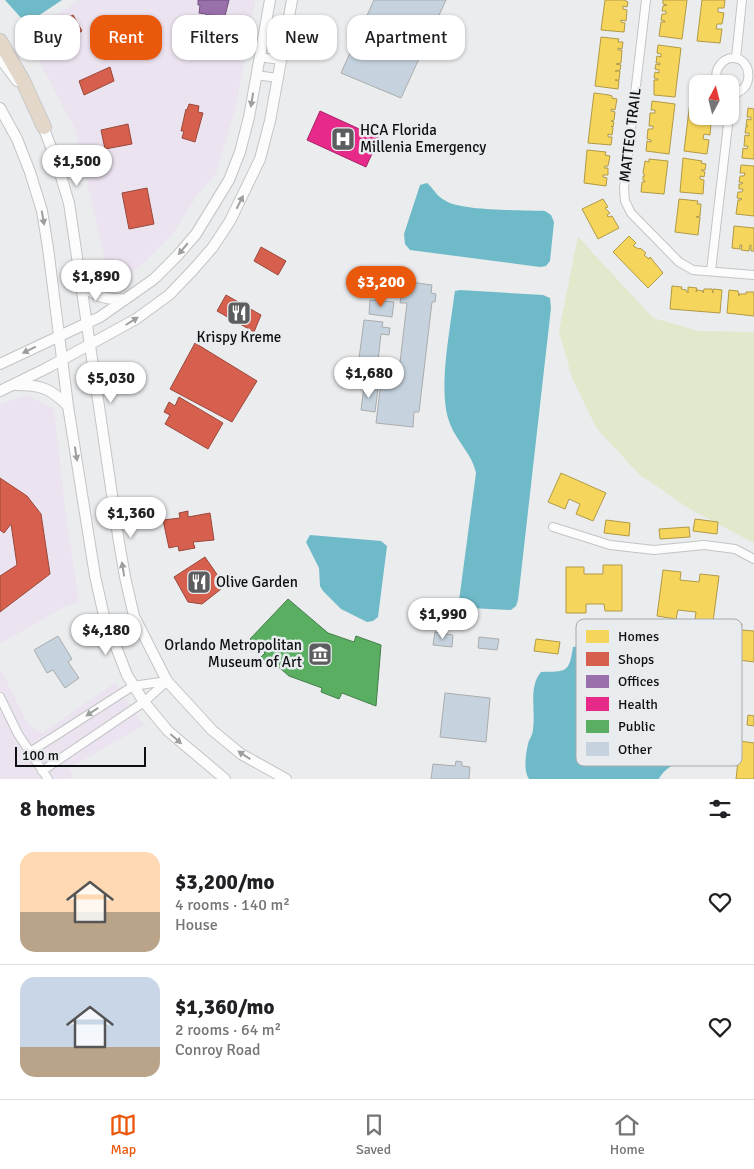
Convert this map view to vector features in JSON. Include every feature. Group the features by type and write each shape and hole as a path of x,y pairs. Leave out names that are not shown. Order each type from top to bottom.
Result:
{"highway":[{"path":"0,41 23,81 44,127"}],"main road":[{"path":"0,364 59,337 100,316 127,299 154,279 196,234 229,180 240,152 249,117 270,0"},
{"path":"289,15 292,0"},
{"path":"0,58 25,92 44,127 69,203 125,577 134,616 167,682 212,730 241,754 286,779"},
{"path":"0,391 62,360 136,319 168,295 213,247 230,221 260,159 270,121 280,60"},
{"path":"0,108 17,139 42,211 68,406 95,576 104,616 133,686 144,702 168,731 225,779"},
{"path":"82,285 100,297 113,300 127,299"},
{"path":"13,385 33,385 47,389 68,406"}],"street":[{"name":"MATTEO TRAIL","path":"646,0 624,188 625,202 631,213 679,262 693,270 754,275"},
{"path":"736,58 742,0"},
{"path":"259,57 267,58"},
{"path":"716,75 719,67 726,60 736,58 745,62 752,71 752,84 739,92"},
{"path":"256,75 277,78"},
{"path":"711,271 728,125"},
{"path":"553,527 610,545 654,550 704,546 735,549 754,559"},
{"path":"30,752 133,686 167,682"},
{"path":"42,771 144,702 167,682"},
{"path":"0,698 18,734 48,779"}],"shaded area":[{"path":"79,0 255,0 252,15 172,15 172,60 244,60 236,107 216,173 198,194 171,236 122,281 107,269 75,129 38,60 80,60 80,15 56,15"},
{"path":"27,395 54,409 65,508 79,602 62,608 0,644 0,404"},
{"path":"0,668 28,724 42,733 115,683 144,725 69,768 73,776 69,779 0,779"}],"green space":[{"path":"578,237 653,318 699,331 754,332 754,543 690,509 640,475 597,429 572,378 559,331"}],"water":[{"path":"5,0 62,0 40,15 18,15"},
{"path":"427,183 446,201 465,207 545,211 551,215 554,222 550,261 546,266 540,267 410,250 405,244 404,234 420,185"},
{"path":"455,291 543,295 550,298 551,308 518,600 516,606 511,610 469,608 459,601 476,473 471,459 452,428 446,408 446,360"},
{"path":"310,535 381,541 387,546 378,617 373,621 367,622 341,609 323,591 320,586 319,568 306,542"},
{"path":"573,647 576,647 576,766 672,766 666,770 659,779 529,779 527,776 526,757 533,731 534,692 537,678 541,672 561,671 568,667"}],"building: Homes":[{"path":"605,0 624,0 628,2 627,7 623,6 623,9 627,10 626,21 621,20 621,22 625,23 624,32 601,30"},
{"path":"663,0 687,0 682,39 659,36 661,22 665,22 661,20 662,14 666,14 666,11 662,11 663,6 667,5 663,4"},
{"path":"702,0 725,0 724,8 718,8 718,12 724,13 722,24 717,24 716,29 722,29 720,43 697,41"},
{"path":"601,37 619,39 618,42 623,42 622,49 618,48 618,50 622,50 621,63 616,64 621,65 620,70 615,71 620,71 619,80 615,80 619,81 618,89 595,86"},
{"path":"658,45 681,48 675,97 654,95 654,80 658,80 654,78 655,72 659,73 659,70 655,69 656,64 660,65 660,63 656,63 657,56 661,57 661,54 657,53"},
{"path":"594,93 609,95 617,99 615,110 611,109 611,111 615,112 614,120 611,121 614,122 613,127 611,126 613,128 612,135 608,134 608,137 612,137 611,145 588,143"},
{"path":"652,101 675,104 669,154 646,151 647,141 651,142 651,140 647,139 648,129 653,129 653,126 649,126 650,113 655,113 655,110 651,110"},
{"path":"748,108 754,109 754,159 742,158 743,148 747,149 748,146 744,146 745,135 749,136 749,133 745,133 748,126 746,126 747,119 751,120 751,117 747,117"},
{"path":"689,110 689,125 711,125 710,135 704,134 703,139 709,140 707,154 684,151"},
{"path":"587,150 606,152 605,155 610,156 608,166 604,168 608,168 608,175 603,175 603,177 607,178 606,186 584,183"},
{"path":"683,158 702,161 701,163 706,164 705,170 701,170 705,172 704,177 700,176 700,179 704,180 703,194 680,192"},
{"path":"649,159 668,161 664,194 641,192 642,182 645,182 643,180 643,176 645,176 643,173 645,161 649,162"},
{"path":"741,165 754,166 754,216 736,214 738,200 742,199 737,198 738,192 742,192 743,189 739,189 739,184 743,183 739,182 740,176 744,176 745,173 740,173"},
{"path":"603,199 608,207 605,208 610,213 607,215 608,217 612,216 619,228 598,239 582,209"},
{"path":"679,199 698,201 697,204 701,204 700,216 696,217 700,217 698,235 675,232"},
{"path":"734,226 754,228 754,251 751,251 751,245 749,251 741,250 742,245 740,245 740,249 732,248"},
{"path":"629,236 636,243 633,246 640,248 646,253 644,255 649,259 650,257 663,273 648,288 613,252"},
{"path":"672,286 682,287 681,289 686,290 688,293 688,287 697,288 696,292 697,290 703,291 703,293 704,289 712,289 713,293 713,289 722,290 720,313 670,309"},
{"path":"729,290 738,291 739,296 739,294 746,294 746,292 754,292 754,316 727,313"},
{"path":"561,473 606,493 593,521 576,514 580,504 569,499 565,509 548,502"},
{"path":"695,519 718,522 717,534 693,531"},
{"path":"606,520 630,523 629,536 604,533"},
{"path":"689,527 690,537 660,539 659,529"},
{"path":"603,565 622,565 622,611 605,611 604,604 586,604 586,613 566,613 566,567 584,567 584,574 603,574"},
{"path":"663,570 681,572 680,580 699,582 700,574 719,576 713,619 695,619 696,612 678,610 676,619 657,616"},
{"path":"742,630 754,631 754,662 742,660"},
{"path":"536,639 560,642 558,654 534,651"},
{"path":"748,715 754,716 754,726 747,725"},
{"path":"742,741 754,743 754,779 736,779 737,766 742,766"}],"building: Shops":[{"path":"110,67 114,81 84,95 79,81"},
{"path":"189,104 199,106 198,112 203,113 195,142 182,138 184,131 181,131"},
{"path":"128,124 132,144 105,149 101,130"},
{"path":"147,188 154,224 129,229 122,193"},
{"path":"261,247 286,261 278,275 254,261"},
{"name":"Krispy Kreme","path":"226,295 261,315 254,332 217,311"},
{"path":"195,343 257,381 232,422 170,389"},
{"path":"179,397 223,423 208,449 165,424 170,415 164,412 169,402 175,406"},
{"path":"0,478 27,496 41,514 50,574 0,612 0,576 17,565 11,524 4,533 0,530"},
{"path":"188,511 188,517 210,513 214,540 193,542 195,548 179,551 178,546 169,548 163,520 180,518 179,513"},
{"name":"Olive Garden","path":"205,557 225,586 202,604 188,602 174,577"}],"building: Offices":[{"path":"198,0 229,0 225,15 199,13 200,5 198,5"}],"building: Health":[{"name":"HCA Florida Millenia Emergency","path":"320,111 379,138 366,167 307,140"}],"building: Public":[{"path":"288,599 328,633 354,642 356,636 381,645 376,706 342,693 339,699 321,692 322,688 289,676 274,663 271,667 261,657 265,653 250,639"}],"building: Other":[{"path":"374,0 446,0 439,15 367,15"},
{"path":"347,60 418,60 401,98 341,73"},
{"path":"410,282 432,285 431,293 436,294 435,302 432,302 419,412 414,412 413,427 376,423 381,382 364,380 364,375 357,374 364,320 383,322 382,327 390,328 389,335 381,334 378,361 394,363 392,378 398,379 407,303 400,303 402,291 409,292"},
{"path":"370,300 394,302 392,317 369,314"},
{"path":"364,387 378,389 375,412 361,410"},
{"path":"435,632 453,635 452,647 433,645"},
{"path":"58,636 72,659 68,662 79,678 65,688 53,670 47,673 34,650"},
{"path":"479,637 499,639 497,650 478,648"},
{"path":"445,693 490,698 486,742 440,737"},
{"path":"456,761 462,762 462,766 470,767 469,779 431,779 433,764 455,766"}],"place":[{"name":"HCA Florida Millenia Emergency","path":"343,139"},
{"name":"Krispy Kreme","path":"239,313"},
{"name":"Olive Garden","path":"199,582"},
{"name":"Orlando Metropolitan Museum of Art","path":"320,654"}]}
